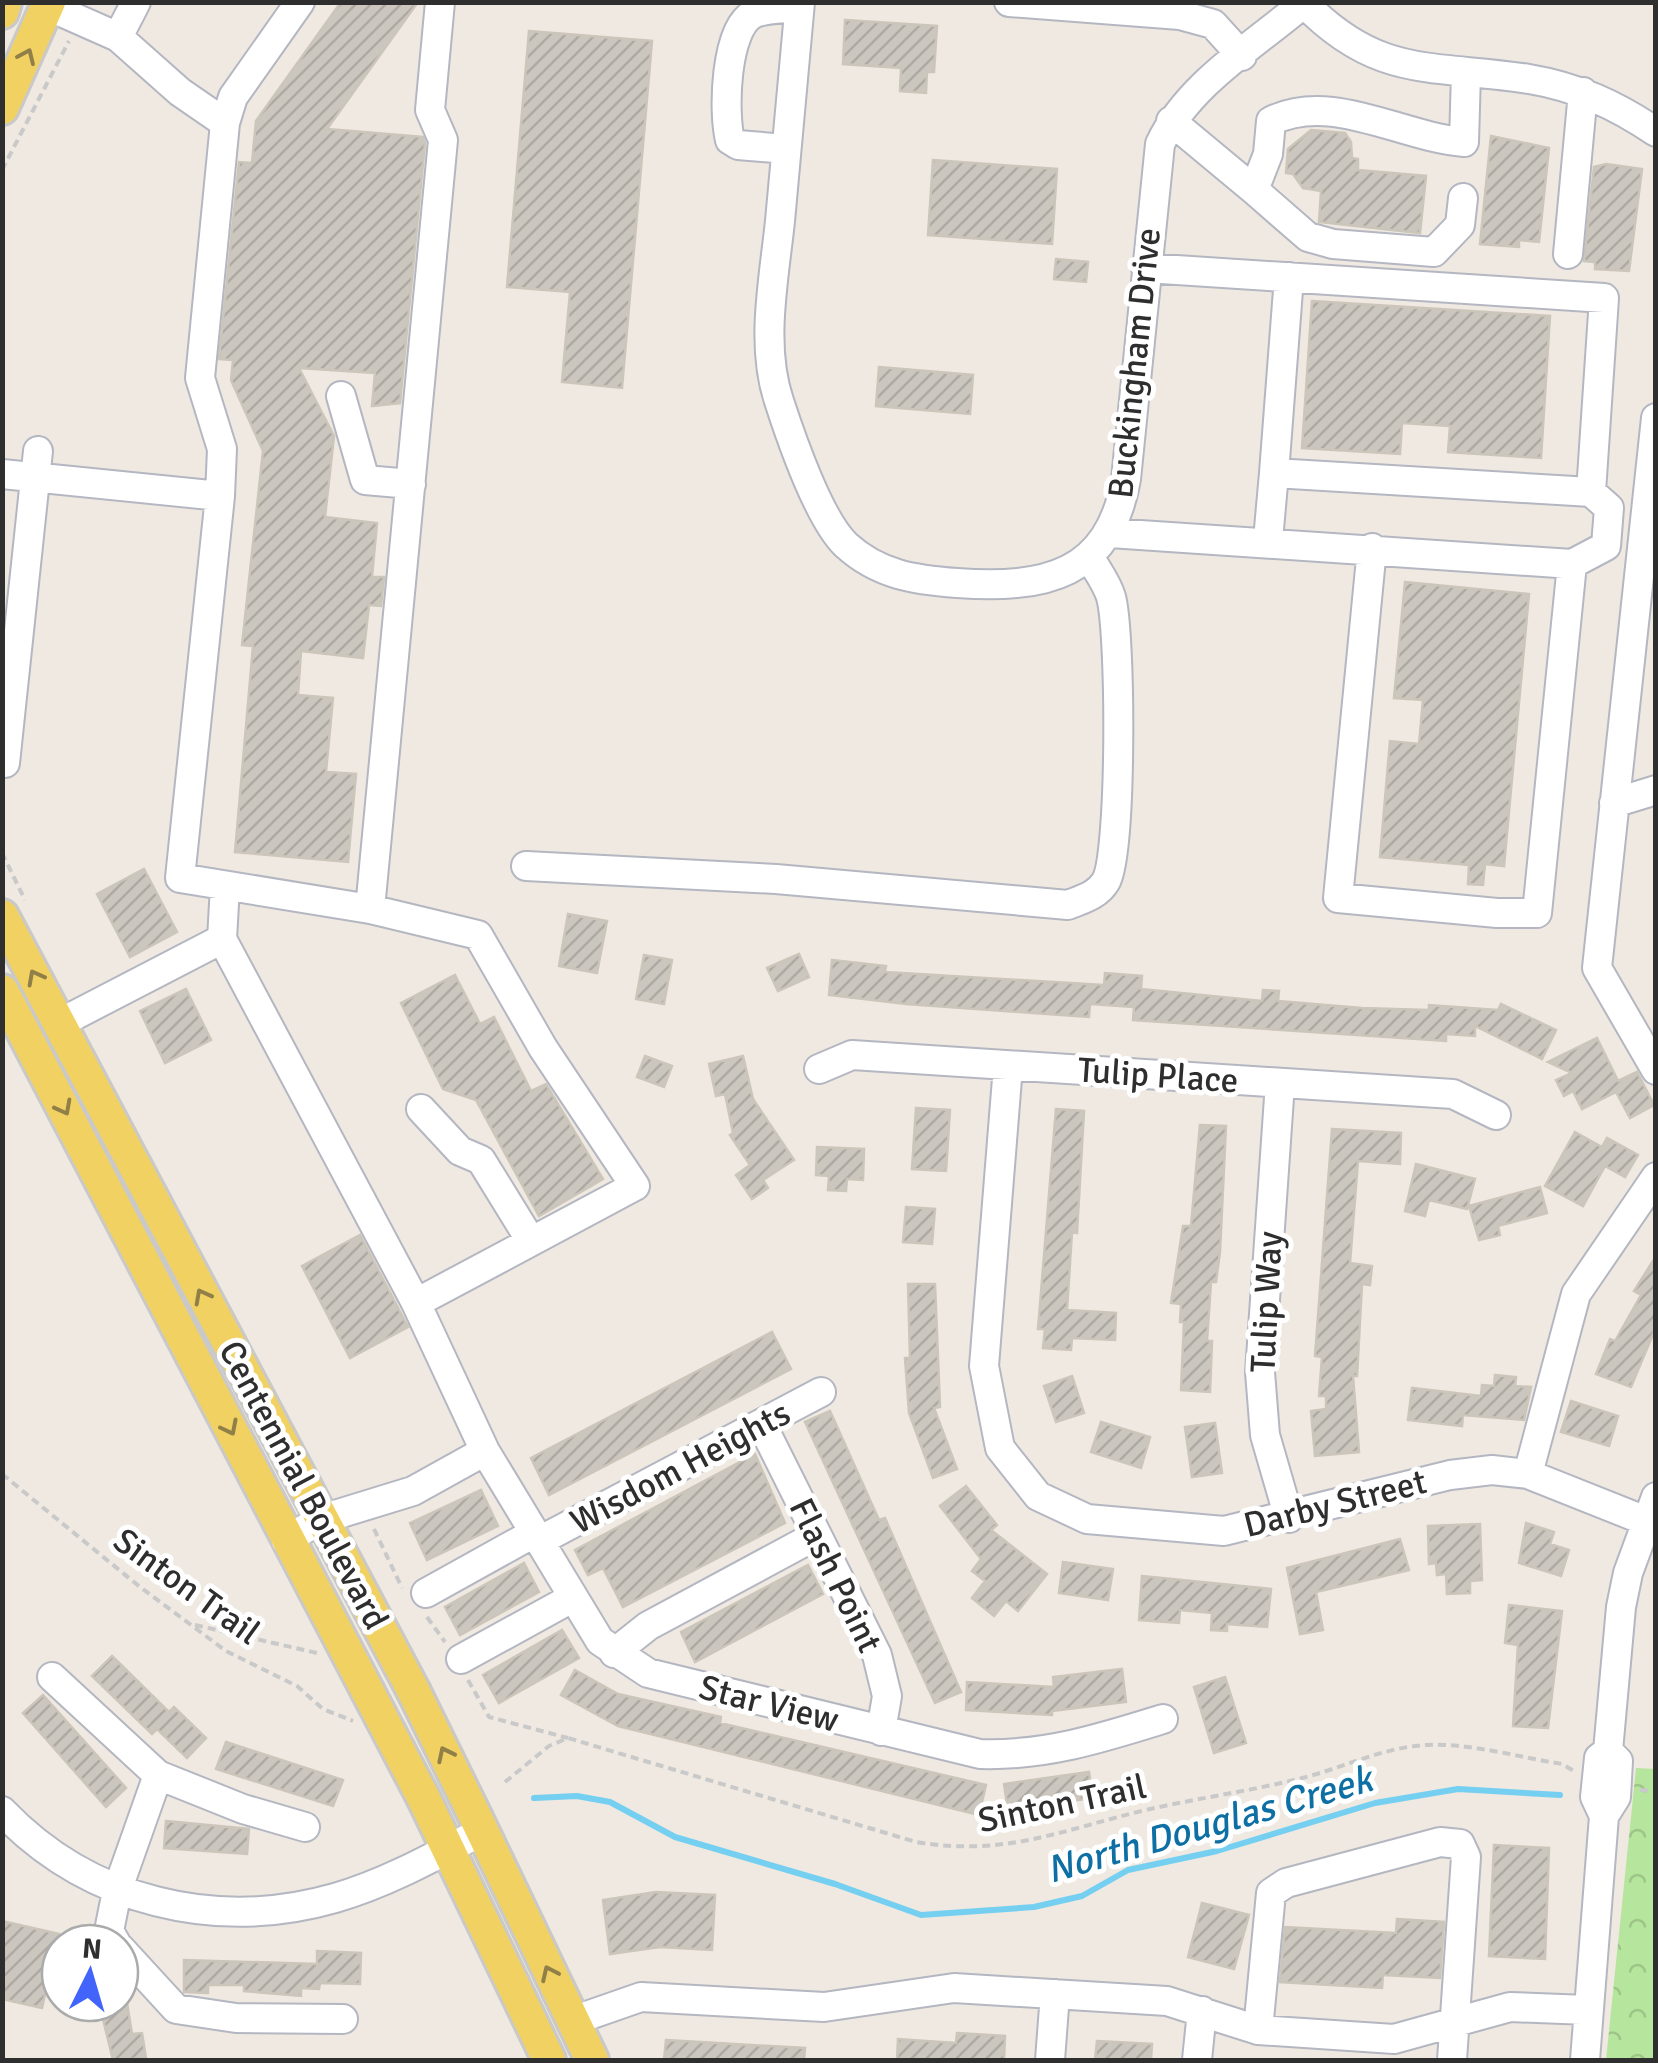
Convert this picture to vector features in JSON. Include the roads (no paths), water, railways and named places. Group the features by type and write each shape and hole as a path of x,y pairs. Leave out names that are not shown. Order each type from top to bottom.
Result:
{"main road":[{"path":"2,12 5,2"},
{"path":"2,108 49,4"},
{"name":"Centennial Boulevard","path":"2,916 413,1690 592,2060"},
{"name":"Centennial Boulevard","path":"2,991 424,1799 549,2060"}],"street":[{"path":"118,37 136,2"},
{"path":"300,2 234,97 225,123 200,378 222,449 220,496 180,878 370,909 478,934 543,1048 635,1186 416,1303"},
{"path":"370,909 443,140 430,110 440,2"},
{"path":"1009,2 1194,11 1213,24 1242,56"},
{"path":"1304,3 1364,52 1400,65 1529,79 1583,92 1620,108 1656,132"},
{"name":"Buckingham Drive","path":"799,5 772,302 772,370 778,400 828,518 843,542 890,574 1000,586 1055,577 1089,556 1110,533 1121,509 1126,479 1154,170 1171,120 1304,3"},
{"path":"49,4 118,37 180,92 225,123"},
{"path":"786,149 738,145 730,140 724,118 736,30 754,14 799,5"},
{"path":"1254,190 1268,154 1271,121 1295,110 1322,110 1464,142 1466,73"},
{"path":"1568,254 1583,92"},
{"path":"1171,120 1308,238 1333,244 1434,252 1448,242 1460,225 1463,198"},
{"path":"1146,268 1604,298 1591,492"},
{"path":"1268,540 1289,277"},
{"path":"341,396 365,480 410,484"},
{"path":"1656,418 1597,968 1656,1070"},
{"path":"2,474 37,464 220,496"},
{"path":"4,763 37,464"},
{"path":"1110,533 1268,540 1572,564 1606,546 1609,508 1591,492 1274,473"},
{"path":"1372,548 1338,898 1497,913 1537,913 1572,564"},
{"path":"526,866 776,879 1068,906 1098,892 1108,876 1118,771 1116,638 1110,596 1089,556"},
{"path":"1614,804 1656,790"},
{"path":"60,1023 222,939 225,886"},
{"name":"Star View","path":"222,939 416,1303 485,1451 572,1598 600,1641 614,1653 648,1673 980,1754 1035,1754 1164,1719"},
{"name":"Tulip Place","path":"819,1069 852,1055 1280,1082 1453,1094 1496,1115"},
{"name":"Darby Street","path":"1008,1066 984,1366 996,1436 1016,1474 1050,1504 1087,1519 1224,1531 1289,1518 1450,1475 1492,1470 1528,1474 1652,1514"},
{"name":"Tulip Way","path":"1280,1082 1260,1372 1265,1434 1289,1518"},
{"path":"421,1109 460,1151 481,1160 531,1242"},
{"path":"1528,1474 1576,1294 1656,1177"},
{"name":"Wisdom Heights","path":"426,1593 821,1392"},
{"name":"Flash Point","path":"762,1424 886,1680 880,1731"},
{"path":"286,1540 322,1519 413,1491 485,1451"},
{"path":"1585,2060 1604,1816 1595,1797 1598,1758 1608,1751 1621,1607 1652,1514"},
{"path":"614,1653 648,1626 817,1536"},
{"path":"461,1659 572,1598"},
{"path":"52,1677 158,1775 243,1809 306,1827"},
{"path":"110,1923 116,1891 158,1775"},
{"path":"2,1811 58,1858 116,1891 191,1909 283,1908 351,1893 448,1849 479,1824"},
{"path":"1258,2030 1270,1893 1286,1882 1440,1842 1460,1844 1466,1858 1452,2060"},
{"path":"140,1969 176,2009 236,2018 343,2019"},
{"path":"572,2022 641,1997 824,2007 877,2002 930,1989 1167,2001 1258,2030 1394,2039 1510,2007 1588,2010"},
{"path":"1050,2060 1055,1994"},
{"path":"1197,2060 1202,2011"}],"waterway":[{"name":"North Douglas Creek","path":"534,1798 577,1796 610,1802 675,1837 835,1884 921,1915 1034,1907 1082,1896 1128,1870 1217,1851 1375,1803 1458,1789 1560,1795"}]}
